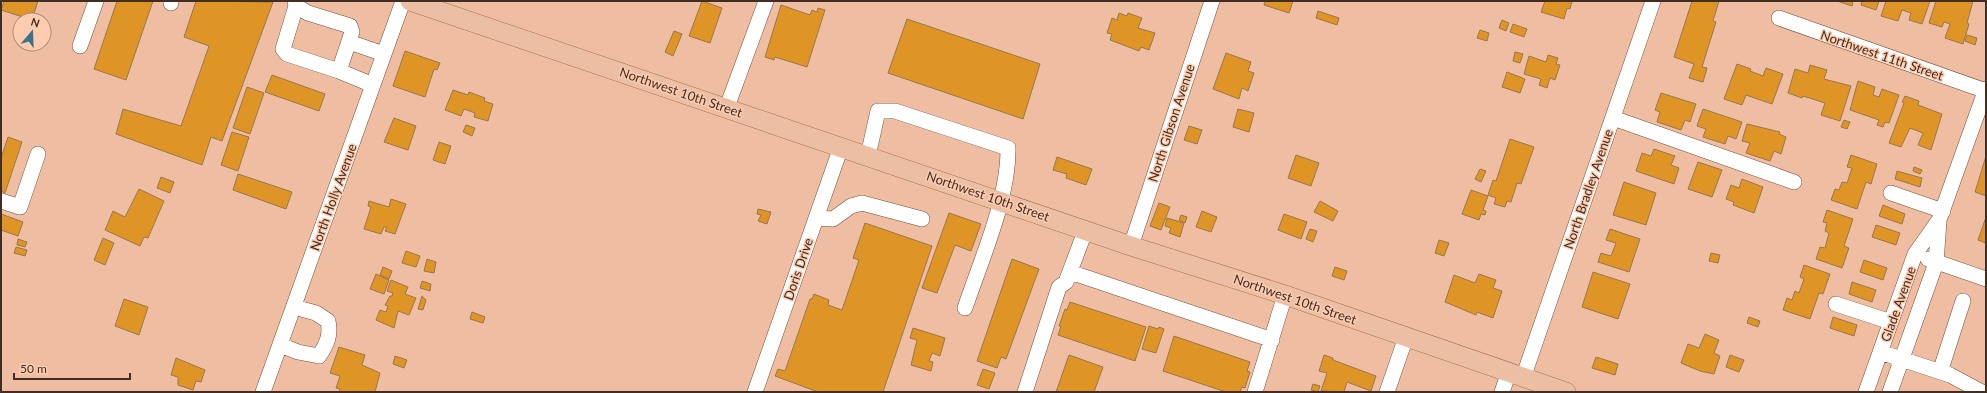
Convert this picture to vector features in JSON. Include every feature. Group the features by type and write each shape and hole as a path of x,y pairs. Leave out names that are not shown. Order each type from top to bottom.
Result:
{"main road":[{"name":"Northwest 10th Street","path":"410,1 727,107 1086,229 1131,246 1285,295 1566,392"}],"street":[{"path":"80,46 96,1"},
{"name":"North Holly Avenue","path":"263,392 403,1"},
{"path":"727,107 766,1"},
{"name":"North Gibson Avenue","path":"1131,246 1212,1"},
{"name":"North Bradley Avenue","path":"1502,392 1516,375 1613,118 1653,1"},
{"path":"339,71 351,37 350,26 308,13 295,4 283,49 287,54 339,71 373,85"},
{"name":"Northwest 11th Street","path":"1779,18 1986,90"},
{"path":"351,37 384,54"},
{"name":"Glade Avenue","path":"1890,392 1936,263 1941,216 1986,90"},
{"path":"868,156 878,111 895,111 1008,148 1009,168 1001,201 965,308"},
{"path":"1613,118 1794,182"},
{"name":"Doris Drive","path":"755,392 841,147"},
{"path":"1,201 20,207 38,154"},
{"path":"1891,193 1941,216"},
{"path":"816,218 833,219 851,206 862,203 922,219"},
{"name":"Glade Avenue","path":"1866,392 1916,254 1941,216"},
{"path":"1025,392 1059,287 1066,282 1086,229"},
{"path":"1916,254 1936,263 1986,279"},
{"path":"1070,272 1272,340"},
{"path":"1255,392 1285,295"},
{"path":"1940,372 1963,301"},
{"path":"1836,304 1891,322"},
{"path":"280,344 298,352 319,356 327,344 330,331 328,321 316,313 294,307"},
{"path":"1387,392 1406,337"},
{"path":"1880,352 1950,375 1982,392"}],"building":[{"path":"4,1 38,1 35,12 12,12 12,14 1,10"},
{"path":"117,1 153,1 126,80 94,69"},
{"path":"196,1 273,2 222,141 211,137 202,165 116,134 123,109 181,126 209,46 184,37"},
{"path":"702,1 722,8 710,43 689,36"},
{"path":"1265,1 1293,1 1289,13 1264,5"},
{"path":"1545,1 1572,1 1570,9 1567,8 1564,19 1541,12"},
{"path":"1692,1 1719,1 1713,21 1716,22 1702,67 1707,68 1703,82 1689,78 1694,64 1674,57"},
{"path":"1837,1 1853,1 1852,6"},
{"path":"1862,1 1879,1 1876,10 1861,5"},
{"path":"1886,1 1930,1 1922,24 1909,20 1911,13 1902,10 1898,21 1881,16"},
{"path":"1936,1 1973,1 1967,23 1969,24 1963,44 1945,38 1950,24 1944,22 1942,27 1929,23"},
{"path":"781,5 810,15 812,10 817,12 818,8 825,10 807,67 775,57 774,60 765,57"},
{"path":"1318,11 1339,18 1337,25 1316,18"},
{"path":"1119,13 1127,16 1128,13 1142,18 1138,28 1155,33 1149,50 1141,47 1139,51 1110,40 1112,34 1107,33 1112,18 1117,20"},
{"path":"907,19 1040,64 1023,119 888,73"},
{"path":"1502,20 1509,23 1506,31 1499,28"},
{"path":"1513,24 1527,29 1524,37 1510,32"},
{"path":"1480,30 1489,33 1487,41 1477,38"},
{"path":"674,31 682,34 673,56 665,52"},
{"path":"1967,35 1977,38 1975,45 1965,41"},
{"path":"405,51 440,63 437,70 434,69 425,97 393,86"},
{"path":"1515,52 1523,54 1520,63 1513,61"},
{"path":"1226,53 1251,62 1248,71 1254,73 1248,91 1242,88 1239,99 1213,89"},
{"path":"1548,55 1558,58 1556,64 1560,65 1555,80 1550,78 1547,88 1539,85 1541,79 1524,74 1529,56 1546,62"},
{"path":"1737,64 1751,69 1750,71 1763,76 1766,68 1783,74 1772,104 1746,95 1742,105 1724,99"},
{"path":"1810,65 1827,70 1824,79 1851,86 1840,121 1821,115 1825,103 1788,93 1795,69 1808,73"},
{"path":"1507,72 1525,79 1520,93 1502,87"},
{"path":"272,75 325,94 319,111 265,92"},
{"path":"1858,81 1875,87 1873,95 1879,97 1882,89 1899,95 1889,123 1885,122 1883,127 1877,125 1879,120 1850,110"},
{"path":"247,87 264,93 250,134 233,128"},
{"path":"453,90 468,95 469,92 485,98 484,101 493,104 488,121 474,117 475,113 464,109 461,116 445,110"},
{"path":"1661,93 1696,104 1690,122 1685,120 1681,130 1657,122 1660,112 1655,110"},
{"path":"1905,96 1919,101 1918,105 1942,114 1931,150 1918,145 1923,133 1910,128 1901,147 1889,143 1904,103 1902,102"},
{"path":"1238,109 1254,113 1249,132 1233,127"},
{"path":"1703,109 1742,122 1736,139 1728,136 1725,144 1703,137 1706,129 1697,126"},
{"path":"394,118 416,126 408,150 384,142"},
{"path":"1844,120 1850,122 1847,129 1841,127"},
{"path":"1747,124 1780,132 1779,134 1786,137 1781,154 1774,151 1770,161 1746,153 1750,143 1742,141"},
{"path":"466,125 475,128 472,136 463,132"},
{"path":"1189,126 1202,130 1197,144 1184,140"},
{"path":"232,132 249,137 238,171 221,165"},
{"path":"8,137 22,142 5,193 1,191 1,158"},
{"path":"1510,139 1534,147 1521,184 1517,183 1511,202 1507,201 1505,207 1494,204 1496,198 1488,195 1493,180 1496,181"},
{"path":"439,142 451,146 445,164 433,160"},
{"path":"1654,149 1675,156 1671,165 1679,168 1674,184 1636,171 1642,153 1651,156"},
{"path":"1296,155 1319,163 1311,186 1288,178"},
{"path":"1851,155 1877,164 1871,184 1866,182 1857,209 1831,200 1835,189 1839,190 1842,182 1847,183 1852,168 1847,167"},
{"path":"1986,156 1986,196 1975,192"},
{"path":"1057,157 1092,169 1086,185 1066,178 1067,174 1053,170"},
{"path":"1698,162 1722,170 1712,197 1688,189"},
{"path":"1914,167 1922,170 1920,174 1913,171"},
{"path":"1480,169 1486,171 1481,182 1475,179"},
{"path":"1897,171 1922,178 1920,187 1895,179"},
{"path":"238,174 292,192 286,209 233,190"},
{"path":"161,177 174,182 170,193 157,188"},
{"path":"1742,179 1763,187 1754,213 1733,205 1734,202 1726,199 1731,185 1739,188"},
{"path":"1624,182 1656,193 1646,225 1613,215"},
{"path":"139,189 164,201 148,238 144,237 140,246 105,230 113,211 125,217"},
{"path":"1471,190 1488,196 1483,210 1486,211 1485,215 1481,214 1479,220 1462,214"},
{"path":"391,199 406,204 395,234 385,231 387,227 384,227 381,234 364,229 371,207 368,206 369,201 389,207"},
{"path":"1320,201 1338,211 1333,221 1314,212"},
{"path":"1159,203 1170,207 1161,230 1150,226"},
{"path":"1883,205 1905,214 1902,224 1879,216"},
{"path":"758,209 771,212 767,224 758,221 761,215 757,214"},
{"path":"1827,210 1853,219 1844,246 1849,248 1842,268 1816,259 1820,247 1825,248 1829,233 1825,231 1827,223 1823,222"},
{"path":"1202,211 1217,217 1211,232 1196,227"},
{"path":"949,213 981,224 971,251 955,245 937,293 922,288"},
{"path":"1,214 23,222 18,236 1,230"},
{"path":"1284,214 1307,222 1301,239 1278,230"},
{"path":"1181,215 1187,217 1185,223 1179,220"},
{"path":"1986,217 1986,243 1978,240"},
{"path":"1167,218 1184,223 1180,237 1169,233 1171,228 1165,226"},
{"path":"865,223 932,246 883,392 818,392 775,376 778,369 785,371 810,299 812,299 814,294 829,300 828,305 842,310 859,260 853,258"},
{"path":"1876,225 1900,233 1896,245 1872,237"},
{"path":"1310,229 1317,231 1313,242 1306,239"},
{"path":"1610,229 1640,239 1629,272 1598,262 1601,253 1611,256 1616,243 1606,240"},
{"path":"103,238 114,243 105,265 94,260"},
{"path":"18,239 27,242 25,247 17,245"},
{"path":"1439,240 1449,243 1444,256 1435,253"},
{"path":"16,247 27,250 25,256 14,253"},
{"path":"406,251 420,256 416,267 402,263"},
{"path":"1711,253 1720,255 1718,263 1709,261"},
{"path":"427,259 436,262 434,273 424,271"},
{"path":"1012,259 1039,269 1006,359 1001,357 997,368 977,361"},
{"path":"1864,260 1887,268 1883,280 1860,272"},
{"path":"1804,265 1830,274 1823,294 1819,293 1810,319 1783,310 1787,298 1792,300 1795,291 1799,293 1804,279 1800,277"},
{"path":"383,267 392,271 389,279 380,275"},
{"path":"1335,267 1347,271 1344,280 1332,276"},
{"path":"1593,272 1630,284 1618,319 1582,307"},
{"path":"376,274 389,280 384,294 370,289"},
{"path":"1479,274 1496,280 1493,288 1502,291 1493,318 1477,312 1476,315 1445,302 1454,275 1475,283"},
{"path":"391,280 408,287 405,294 416,298 409,315 398,311 394,328 376,320 380,310 386,312 388,306 385,305 390,296 392,296 393,293 387,291"},
{"path":"422,281 431,284 430,291 420,288"},
{"path":"1852,282 1876,290 1872,302 1849,294"},
{"path":"422,296 426,300 423,310 418,309"},
{"path":"124,299 148,307 139,335 115,326"},
{"path":"1070,302 1146,327 1135,361 1058,335 1061,326 1059,326 1065,309 1067,310"},
{"path":"472,312 485,317 483,323 470,319"},
{"path":"1749,317 1760,321 1758,327 1747,323"},
{"path":"1833,317 1857,325 1854,336 1830,328"},
{"path":"1149,326 1164,329 1156,353 1142,349"},
{"path":"913,328 945,338 940,356 932,353 929,361 933,362 931,371 911,365 917,340 910,338"},
{"path":"1705,334 1719,340 1714,353 1720,356 1714,374 1700,371 1681,363 1688,344 1699,348"},
{"path":"1174,336 1250,362 1247,371 1250,372 1245,388 1242,387 1240,392 1226,392 1163,371"},
{"path":"339,347 365,355 362,365 380,373 375,392 339,392 340,389 336,388 340,376 330,373"},
{"path":"1069,355 1103,367 1094,392 1056,392"},
{"path":"1324,355 1333,358 1333,360 1376,376 1371,391 1347,382 1344,392 1321,391 1327,373 1319,371"},
{"path":"1730,355 1744,360 1739,372 1726,367"},
{"path":"395,356 407,360 404,368 393,364"},
{"path":"1596,357 1618,364 1615,375 1592,368"},
{"path":"176,358 205,370 201,382 196,381 193,390 178,385 178,377 171,375"},
{"path":"983,369 995,373 989,389 977,385"},
{"path":"1313,384 1320,386 1318,392 1311,390"}]}
